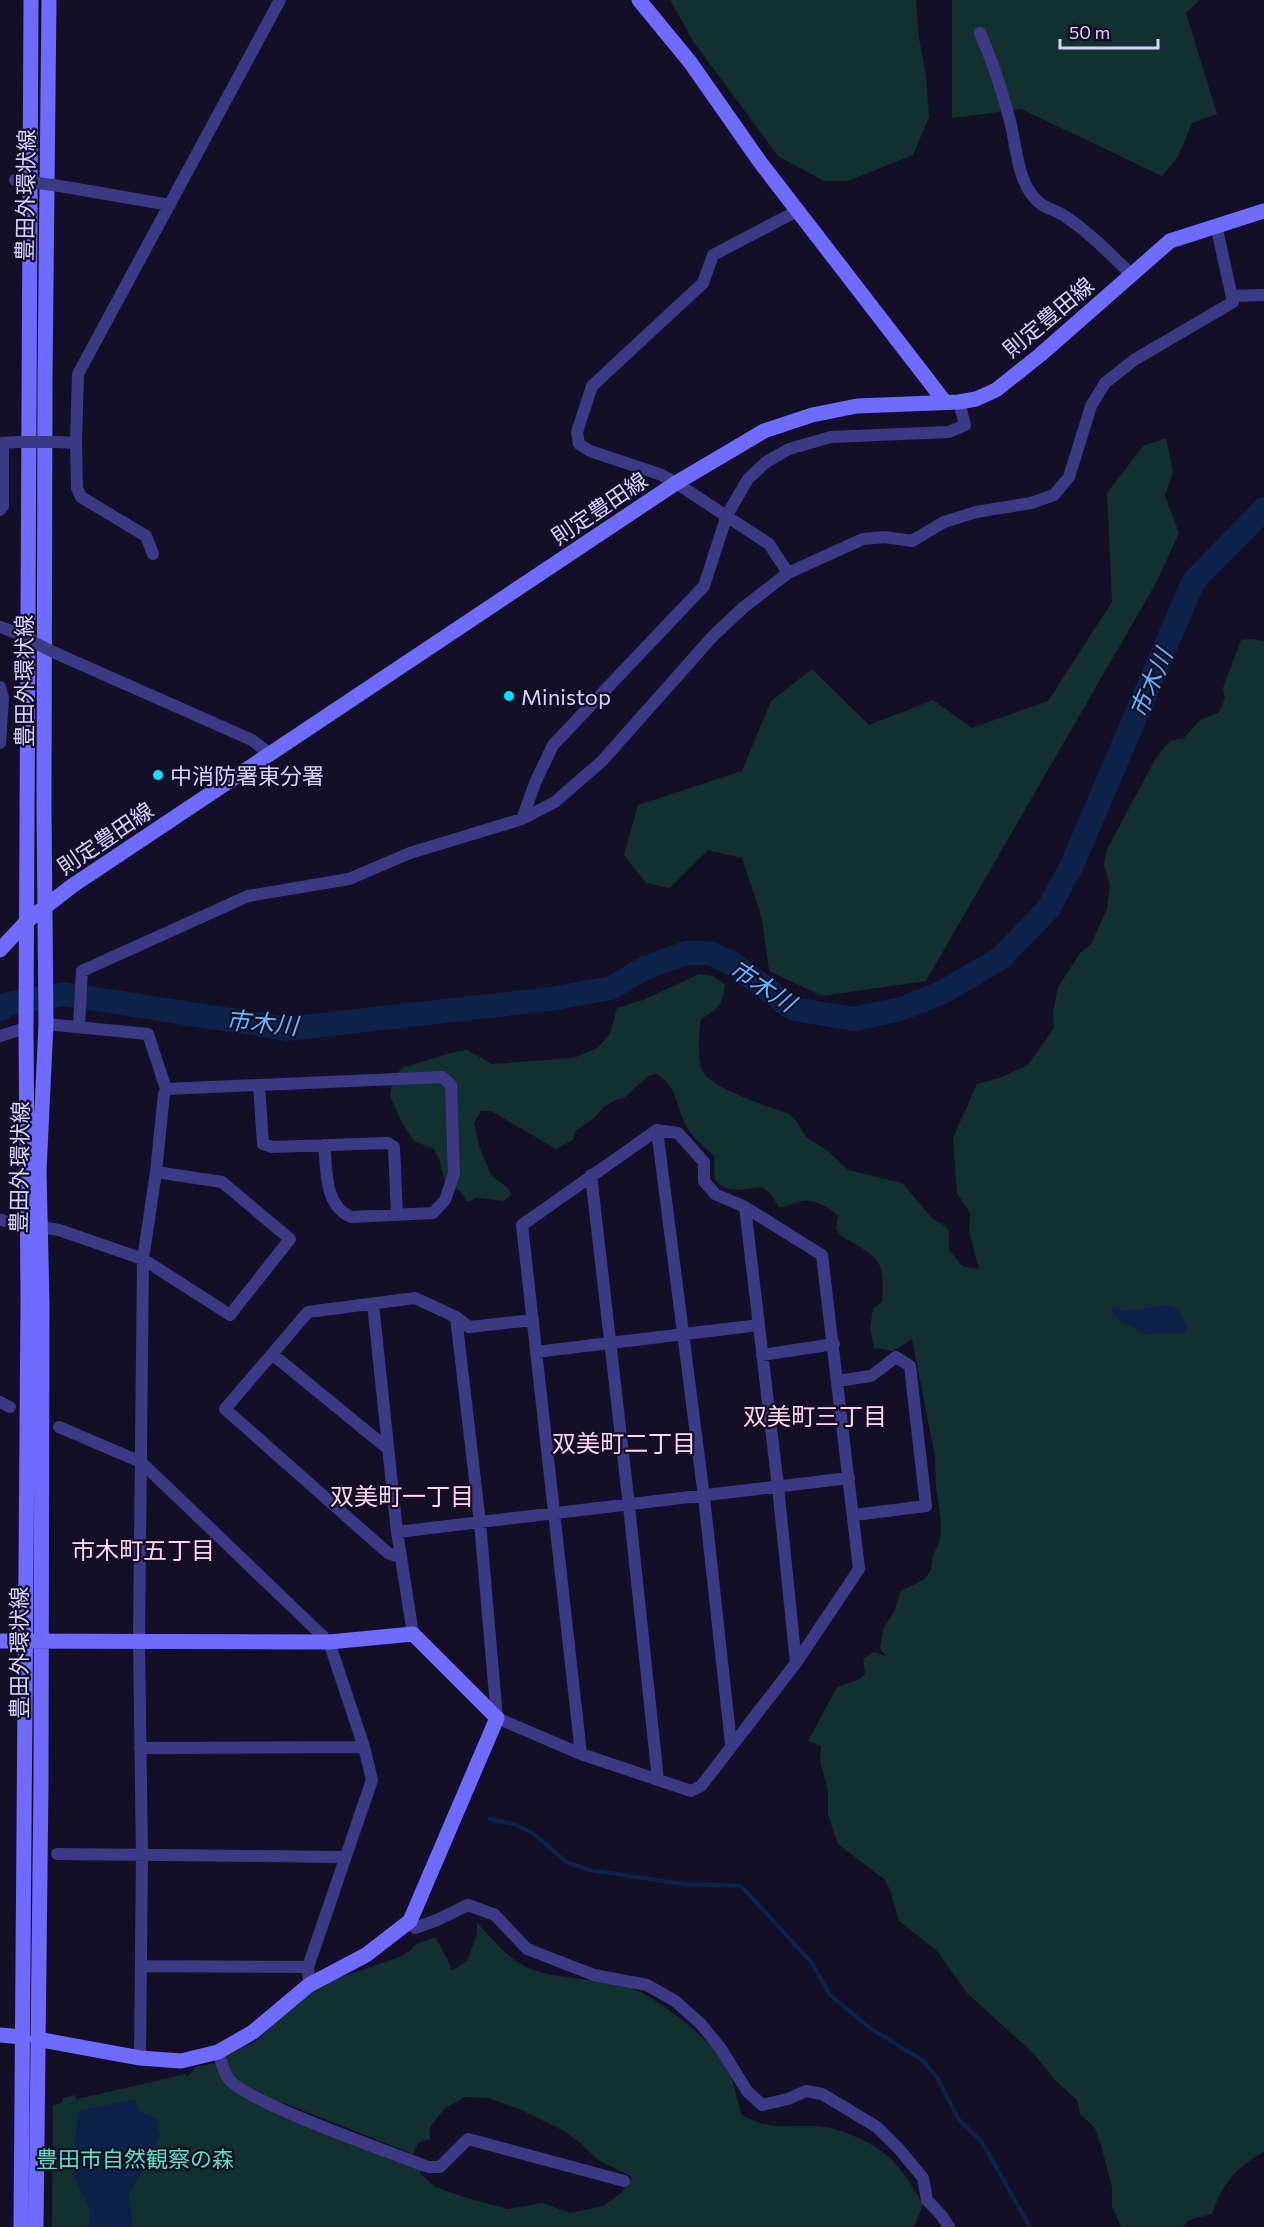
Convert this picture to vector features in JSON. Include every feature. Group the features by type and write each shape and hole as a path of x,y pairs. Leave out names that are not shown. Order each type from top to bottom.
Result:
{"street":[{"name":"豊田外環状線","path":"21,2227 30,2038 41,1641 27,1024 31,0"},
{"name":"豊田外環状線","path":"36,2227 30,2038 25,1641 28,1300 39,1171 46,980 45,377 49,0"},
{"path":"153,554 146,536 81,497 77,488 76,382 78,374 280,0"},
{"path":"522,819 535,783 553,745 704,586 727,515 748,479 766,462 789,449 831,437 949,432 965,425 952,402 760,162 690,62 639,0"},
{"path":"980,33 988,50 1010,122 1025,186 1033,197 1046,208 1065,215 1099,243 1132,275"},
{"path":"15,180 170,205"},
{"path":"788,573 769,544 727,515 662,475 590,451 579,444 577,432 592,386 704,283 713,255 799,210"},
{"name":"則定豊田線","path":"0,950 27,921 72,886 676,483 764,430 812,415 857,406 976,399 996,390 1040,355 1170,241 1264,211"},
{"path":"79,1026 82,971 249,896 349,879 410,853 522,819 555,802 602,761 713,636 744,607 788,573 863,538 885,537 912,541 944,522 976,512 1031,503 1054,495 1069,477 1091,406 1105,383 1134,360 1233,302 1216,225"},
{"path":"1232,296 1264,295"},
{"path":"0,510 3,506 3,443 76,443"},
{"path":"0,627 252,740 271,755"},
{"path":"0,687 3,698 0,743"},
{"path":"45,1018 79,1026 148,1034 166,1089 143,1259 140,2058"},
{"path":"0,1036 27,1024"},
{"path":"166,1089 442,1077 451,1085 454,1174 445,1200 433,1213 351,1217 340,1213 330,1195 324,1145"},
{"path":"259,1085 263,1144 272,1147 387,1143 394,1147 397,1215"},
{"path":"657,1130 704,1497 731,1744"},
{"path":"373,1304 397,1533 413,1634 497,1718 581,1754 691,1791 701,1786 731,1744 796,1663 859,1569 822,1255 745,1208 715,1194 704,1181 704,1162 678,1133 657,1130 522,1225 581,1754"},
{"path":"0,1220 59,1230 143,1259 230,1315 290,1239 222,1182 156,1172"},
{"path":"591,1175 658,1780"},
{"path":"745,1208 796,1663"},
{"path":"401,1558 388,1553 225,1409 308,1311 415,1298 456,1317 469,1327 533,1320"},
{"path":"0,2035 30,2038 140,2058 181,2061 218,2052 253,2032 309,1985 366,1955 410,1921 497,1718 480,1522 456,1317"},
{"path":"536,1352 759,1325"},
{"path":"762,1354 834,1344"},
{"path":"272,1354 387,1448"},
{"path":"838,1381 871,1376 896,1358 910,1366 926,1506 854,1515"},
{"path":"59,1427 141,1462 329,1642 364,1747 372,1780 308,1967 309,1985"},
{"path":"397,1533 849,1478"},
{"path":"0,1641 329,1642 413,1634"},
{"path":"140,1748 364,1747"},
{"path":"57,1854 345,1857"},
{"path":"410,1921 415,1928 468,1905 495,1914 527,1949 594,1975 647,1984 675,2001 701,2024 721,2049 747,2091 762,2105 788,2099 806,2091 822,2094 877,2127 923,2178 927,2200 949,2227"},
{"path":"141,1966 308,1967"},
{"path":"218,2052 228,2078 236,2086 265,2103 428,2167 440,2167 468,2139 624,2181"}],"green space":[{"path":"670,0 916,0 929,117 913,155 848,181 824,181 778,156 693,41"},
{"path":"952,0 1200,0 1186,13 1217,114 1192,123 1178,157 1162,176 1021,109 952,118"},
{"path":"1166,438 1173,472 1165,496 1179,533 1156,583 926,981 822,996 769,971 762,919 742,858 708,850 670,888 646,883 624,855 638,805 742,771 771,701 812,669 869,725 933,700 972,728 1048,701 1112,602 1107,493 1143,446"},
{"path":"1241,640 1264,641 1264,2152 1245,2164 1231,2177 1212,2214 1189,2220 1183,2227 1121,2227 1112,2206 1112,2187 1095,2128 1080,2114 1077,2100 1054,2079 1034,2054 967,1993 937,1951 899,1921 885,1880 838,1844 828,1815 828,1791 820,1761 821,1746 808,1741 837,1687 858,1680 865,1674 863,1659 874,1652 886,1656 880,1648 884,1627 894,1612 901,1591 925,1579 931,1569 933,1556 940,1540 941,1522 935,1457 912,1339 893,1351 874,1348 870,1328 873,1309 882,1302 883,1287 880,1266 870,1254 840,1235 836,1229 838,1216 822,1204 807,1201 779,1207 770,1193 762,1187 736,1190 725,1187 714,1179 714,1156 691,1134 672,1090 656,1074 649,1076 624,1098 615,1100 604,1107 593,1119 575,1131 573,1140 556,1149 491,1111 481,1111 474,1123 479,1146 491,1175 508,1188 511,1194 504,1201 476,1198 468,1202 460,1191 445,1182 434,1149 414,1141 401,1121 390,1096 393,1078 402,1068 450,1053 467,1050 492,1064 574,1058 597,1048 610,1034 617,1008 643,1000 699,974 712,976 725,984 719,1005 701,1019 699,1059 707,1077 741,1096 789,1114 806,1137 828,1151 848,1170 902,1183 933,1219 949,1231 949,1250 962,1266 979,1269 969,1231 970,1213 957,1193 953,1138 977,1084 1002,1077 1028,1065 1054,1028 1053,1012 1058,987 1080,953 1091,944 1107,909 1110,885 1104,865 1107,849 1156,758 1170,741 1184,738 1200,720 1218,713 1225,699 1223,688"},
{"name":"豊田市自然観察の森","path":"477,1923 508,1954 529,1968 562,1977 619,1984 632,1988 663,2005 708,2043 727,2066 742,2115 763,2124 826,2127 859,2138 880,2150 899,2168 923,2205 914,2227 52,2227 53,2105 62,2103 63,2098 74,2095 77,2099 186,2074 187,2077 196,2067 215,2063 231,2088 253,2101 419,2169 421,2174 435,2187 508,2209 543,2203 570,2213 603,2206 621,2193 632,2177 598,2160 564,2131 517,2108 488,2098 465,2097 445,2108 430,2127 430,2139 418,2143 413,2154 284,2103 255,2094 230,2076 224,2057 256,2041 312,1989 402,1956 415,1945 435,1937 450,1964 451,1971 467,1961 477,1934"}],"water":[{"path":"1167,1305 1182,1315 1187,1332 1144,1335 1118,1319 1112,1311 1113,1307 1125,1311"},
{"path":"137,2099 136,2103 140,2111 156,2119 160,2136 129,2195 133,2227 87,2227 90,2220 89,2208 74,2173 78,2111"}],"waterway":[{"name":"市木川","path":"0,1009 8,1004 64,994 287,1029 550,999 611,988 645,968 686,953 710,953 735,965 793,1009 854,1019 901,1009 943,992 1001,958 1048,909 1072,865 1193,582 1264,509"},
{"path":"490,1819 514,1824 534,1834 566,1862 589,1870 683,1884 741,1886 812,1963 830,1995 870,2028 922,2060 937,2077 959,2120 982,2142 1030,2227"}],"place":[{"name":"Ministop","path":"509,696"},
{"name":"中消防署東分署","path":"158,775"}],"district":[{"name":"双美町三丁目","path":"815,1415"},
{"name":"双美町二丁目","path":"624,1442"},
{"name":"双美町一丁目","path":"402,1495"},
{"name":"市木町五丁目","path":"143,1549"}]}
